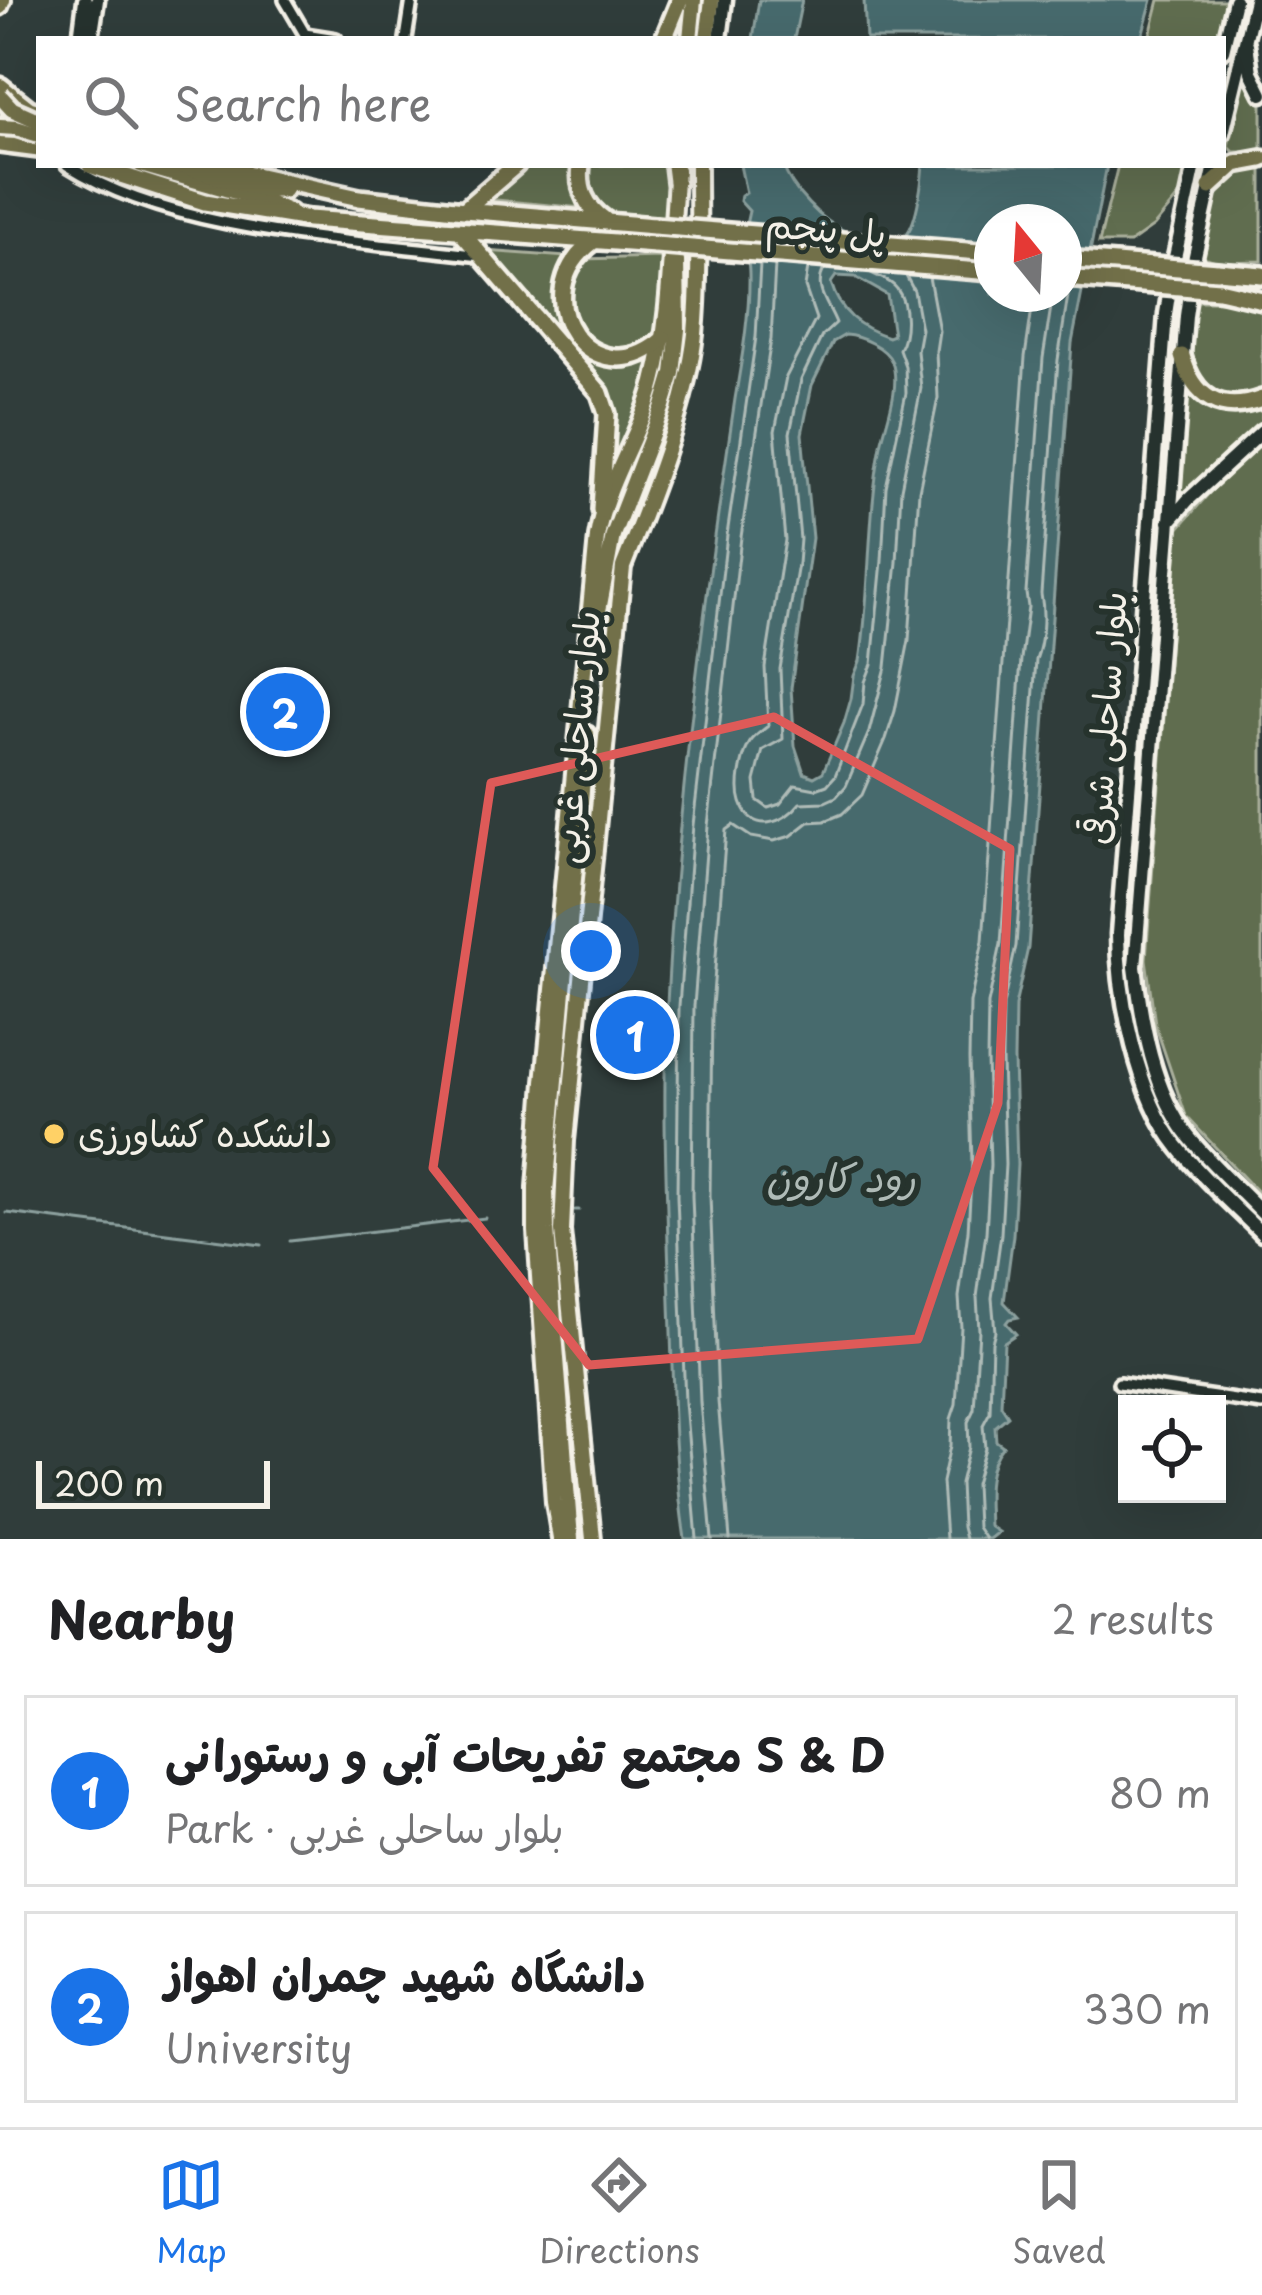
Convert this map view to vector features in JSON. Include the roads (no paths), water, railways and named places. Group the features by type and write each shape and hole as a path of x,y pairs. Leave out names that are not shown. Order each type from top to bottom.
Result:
{"highway":[{"path":"665,36 680,0"},
{"path":"0,86 36,114"},
{"path":"0,96 12,109 36,114"},
{"path":"8,145 8,121 18,112 36,114"},
{"path":"1210,187 1235,164 1262,159"},
{"name":"پل پنجم","path":"99,168 205,202 309,219 974,271"},
{"path":"190,168 263,190 317,190"},
{"path":"223,168 317,190"},
{"path":"464,210 512,168"},
{"path":"581,168 583,197 607,222"},
{"name":"پل پنجم","path":"317,190 464,210 974,252"},
{"path":"461,232 600,392 608,414 601,511"},
{"path":"594,241 580,251 562,286 568,326 593,352 612,359 632,358 664,338"},
{"path":"1082,260 1262,272"},
{"path":"1082,279 1262,297"},
{"path":"1182,356 1193,383 1213,400 1241,406 1262,399"}],"main road":[{"path":"80,36 85,0"},
{"path":"92,36 97,0"},
{"path":"690,36 694,0"},
{"path":"707,36 712,0"},
{"path":"720,36 725,0"},
{"path":"1226,38 1235,0"},
{"path":"1226,121 1256,0"},
{"path":"1246,39 1251,72 1262,94"},
{"path":"0,128 36,134"},
{"path":"152,168 260,199 309,219"},
{"name":"بلوار ساحلی غربی","path":"593,1539 562,1231 566,1141 623,567 678,412 694,338 698,168"},
{"name":"بلوار ساحلی شرقی","path":"1194,168 1166,314 1118,968 1123,1001 1160,1120 1177,1146 1262,1234"},
{"name":"بلوار ساحلی شرقی","path":"1214,168 1193,265 1182,356 1135,967 1139,998 1173,1113 1262,1213"},
{"name":"بلوار ساحلی غربی","path":"560,1539 536,1231 548,1034 601,511 642,419 664,338 676,170"},
{"name":"بلوار ساحلی غربی","path":"571,1539 546,1190 599,604 614,535 674,373 679,282 674,208"},
{"path":"1168,523 1262,432"},
{"path":"1149,538 1168,539"}],"street":[{"path":"285,0 305,34 317,36"},
{"path":"406,36 412,0"},
{"path":"72,168 131,197 202,216 335,241 483,256"},
{"path":"1119,1383 1262,1404"}],"water":[{"path":"759,0 802,0 795,36 753,36"},
{"path":"864,0 1152,0 1142,36 866,36"},
{"name":"رود کارون","path":"741,168 784,168 800,195 837,227 860,236 897,239 912,224 923,168 1106,168 1082,292 1082,204 974,204 974,312 1078,312 1072,343 1028,948 1015,1006 1017,1165 1004,1302 1018,1317 1006,1323 1016,1334 1004,1342 1001,1405 1008,1416 995,1427 996,1441 1003,1446 990,1474 989,1526 998,1532 989,1539 685,1539 673,1392 667,1004 694,701 747,320 749,211 740,201 746,193","holes":["836,276 855,277 887,295 893,335 860,323 840,303 831,283","845,335 865,340 889,357 895,382 877,472 860,661 844,723 823,772 814,777 804,773 795,746 791,688 812,538 802,434 812,385 833,342"]}],"waterway":[{"path":"7,1213 262,1245"},
{"path":"290,1241 485,1218"}],"place":[{"name":"دانشگاه شهید چمران اهواز","path":"285,712"},
{"name":"مجتمع تفریحات آبی و رستورانی S & D","path":"635,1035"},
{"name":"دانشکده کشاورزی","path":"54,1134"}]}
